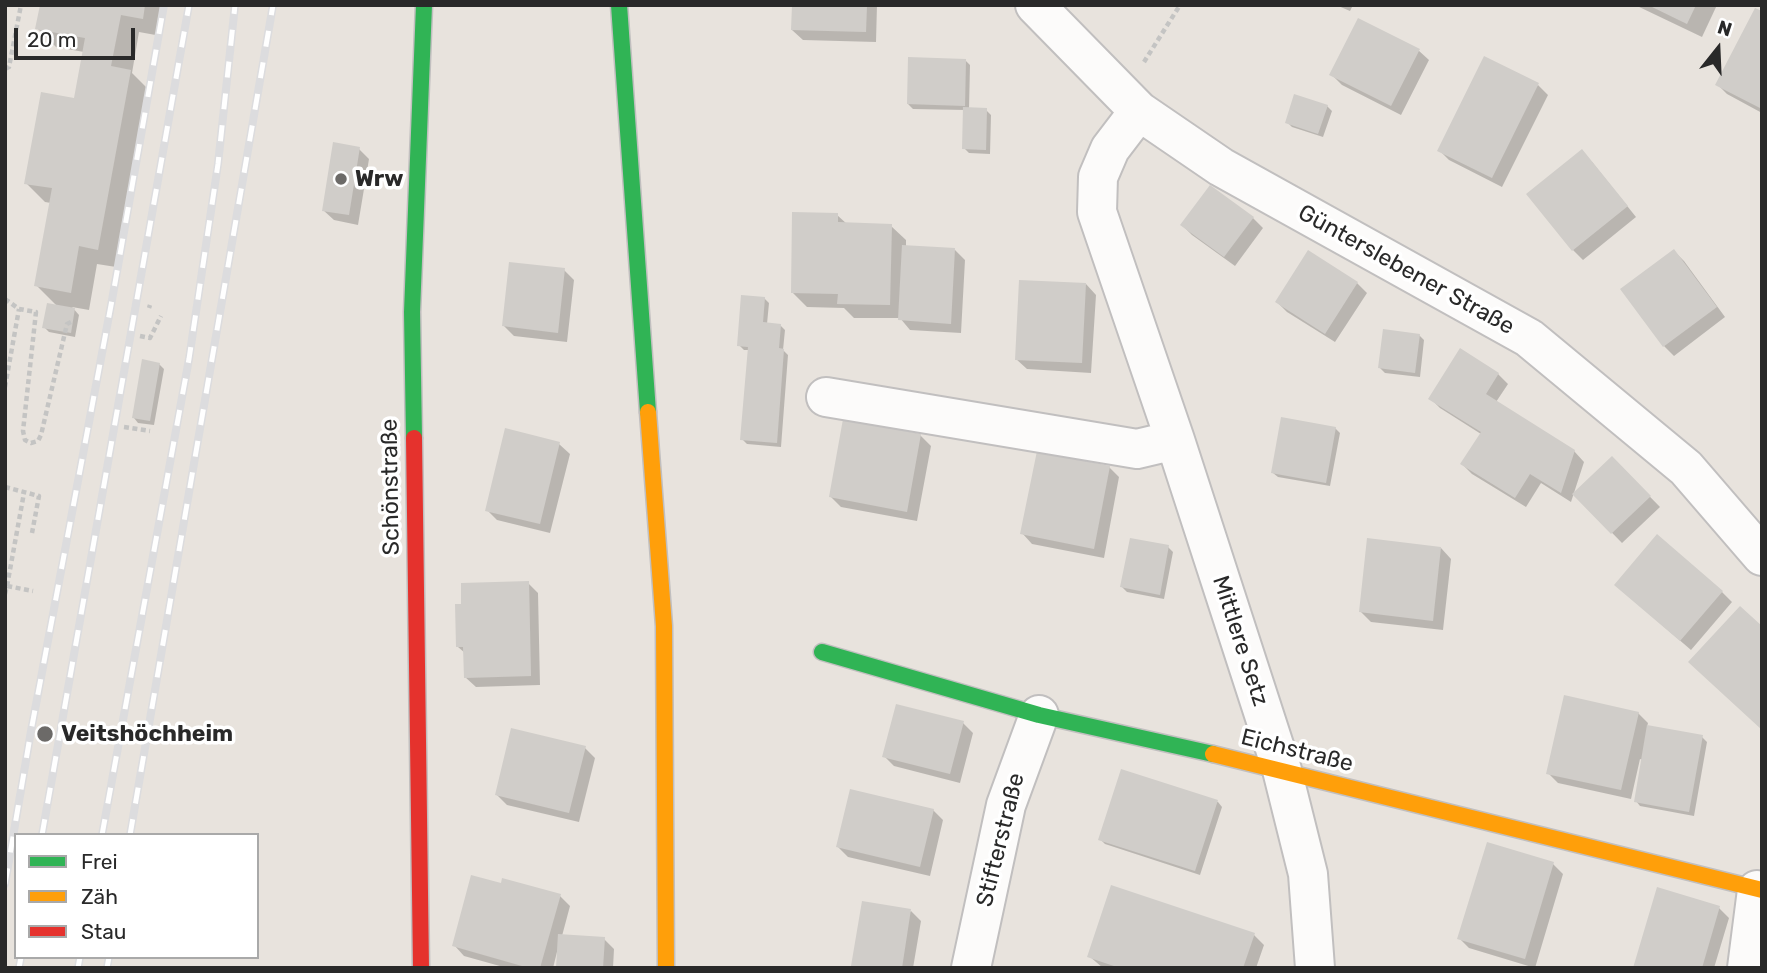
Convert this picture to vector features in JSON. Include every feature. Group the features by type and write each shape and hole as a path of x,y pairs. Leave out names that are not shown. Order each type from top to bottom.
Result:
{"street":[{"name":"Schönstraße","path":"421,968 412,312 424,5"},
{"path":"620,5 664,626 666,968"},
{"name":"Günterslebener Straße","path":"1035,5 1139,111 1221,167 1529,338 1686,468 1762,556"},
{"name":"Mittlere Setz","path":"1139,111 1110,149 1098,177 1097,212 1175,440 1282,771 1308,874 1315,968"},
{"path":"826,397 1137,449 1175,440"},
{"name":"Eichstraße","path":"822,652 1039,715 1282,771 1759,890"},
{"name":"Stifterstraße","path":"971,968 1006,805 1039,715"},
{"path":"1747,968 1759,890"}],"path":[{"path":"5,69 9,66 20,5"},
{"path":"1139,111 1139,70 1180,5"},
{"path":"5,299 19,309 36,312 23,431 25,440 31,443 38,441 41,435 67,324 73,321"},
{"path":"5,387 19,309"},
{"path":"140,336 150,338 161,316"},
{"path":"124,427 150,431"},
{"path":"5,487 39,496 32,533"},
{"path":"5,594 24,493"},
{"path":"6,586 33,591"}],"building":[{"path":"40,5 145,5 143,19 121,15 111,66 131,70 98,250 79,246 71,293 34,286 52,188 24,184 41,92 74,98 85,38 35,29"},
{"path":"792,5 867,5 866,32 791,30"},
{"path":"1648,5 1696,5 1687,24"},
{"path":"1755,8 1762,11 1762,109 1715,85"},
{"path":"1358,18 1420,49 1391,106 1329,75"},
{"path":"1484,56 1539,83 1492,178 1437,151"},
{"path":"908,57 966,59 965,106 907,104"},
{"path":"1294,94 1328,105 1318,134 1285,123"},
{"path":"963,107 987,108 986,150 962,149"},
{"name":"Wrw","path":"333,142 360,147 349,215 322,211"},
{"path":"1582,149 1628,206 1572,251 1526,194"},
{"path":"1210,185 1254,217 1224,257 1180,225"},
{"path":"792,212 838,213 838,222 892,224 890,305 837,304 838,294 791,293"},
{"path":"902,245 955,248 951,324 898,320"},
{"path":"1674,249 1717,307 1663,347 1620,289"},
{"path":"1308,250 1358,282 1325,334 1275,302"},
{"path":"509,262 565,268 558,333 502,326"},
{"path":"1019,280 1086,283 1082,363 1015,360"},
{"path":"741,295 765,297 763,322 781,324 779,348 784,349 777,443 740,440 748,347 737,346"},
{"path":"47,303 75,308 71,333 42,328"},
{"path":"1383,329 1420,334 1415,373 1378,368"},
{"path":"1460,348 1499,373 1486,394 1575,450 1561,493 1530,474 1515,498 1460,464 1481,432 1428,399"},
{"path":"142,359 160,363 150,421 132,418"},
{"path":"1281,417 1336,427 1326,483 1271,473"},
{"path":"843,419 921,434 907,512 829,497"},
{"path":"505,428 560,442 540,524 485,511"},
{"path":"1037,451 1110,466 1094,549 1020,534"},
{"path":"1612,456 1651,496 1611,534 1572,494"},
{"path":"1657,534 1723,591 1680,641 1614,585"},
{"path":"1130,538 1169,545 1160,595 1120,587"},
{"path":"1367,538 1441,547 1433,621 1359,612"},
{"path":"529,581 531,676 464,678 463,647 456,647 455,604 461,604 461,583"},
{"path":"1740,606 1762,626 1762,730 1688,662"},
{"path":"1564,695 1639,712 1621,790 1546,774"},
{"path":"896,704 964,721 950,774 882,757"},
{"path":"1647,725 1703,735 1689,812 1634,802"},
{"path":"511,728 586,746 569,813 495,795"},
{"path":"1121,769 1218,800 1195,871 1098,840"},
{"path":"850,789 934,809 920,867 836,847"},
{"path":"1487,842 1554,862 1525,959 1457,939"},
{"path":"471,875 501,883 502,878 561,894 540,968 529,968 452,946"},
{"path":"1111,885 1255,933 1243,968 1120,968 1087,957"},
{"path":"1657,887 1720,906 1702,968 1633,968"},
{"path":"862,901 911,909 902,968 851,966"},
{"path":"558,934 605,937 603,968 556,968"}],"railway":[{"path":"5,884 164,5"},
{"path":"42,833 189,5"},
{"path":"102,833 189,359 218,164 235,5"},
{"path":"130,833 273,5"},
{"path":"19,968 21,959"},
{"path":"78,968 80,959"},
{"path":"107,968 109,959"}],"traffic: fast":[{"path":"414,438 412,312 424,5"},
{"path":"619,5 648,412"},
{"path":"822,652 1039,715 1213,754"}],"traffic: slow":[{"path":"648,412 664,626 666,968"},
{"path":"1213,754 1762,890"}],"traffic: jam":[{"path":"414,438 421,968"}],"place":[{"name":"Wrw","path":"341,179"},
{"name":"Veitshöchheim","path":"45,734"}]}
